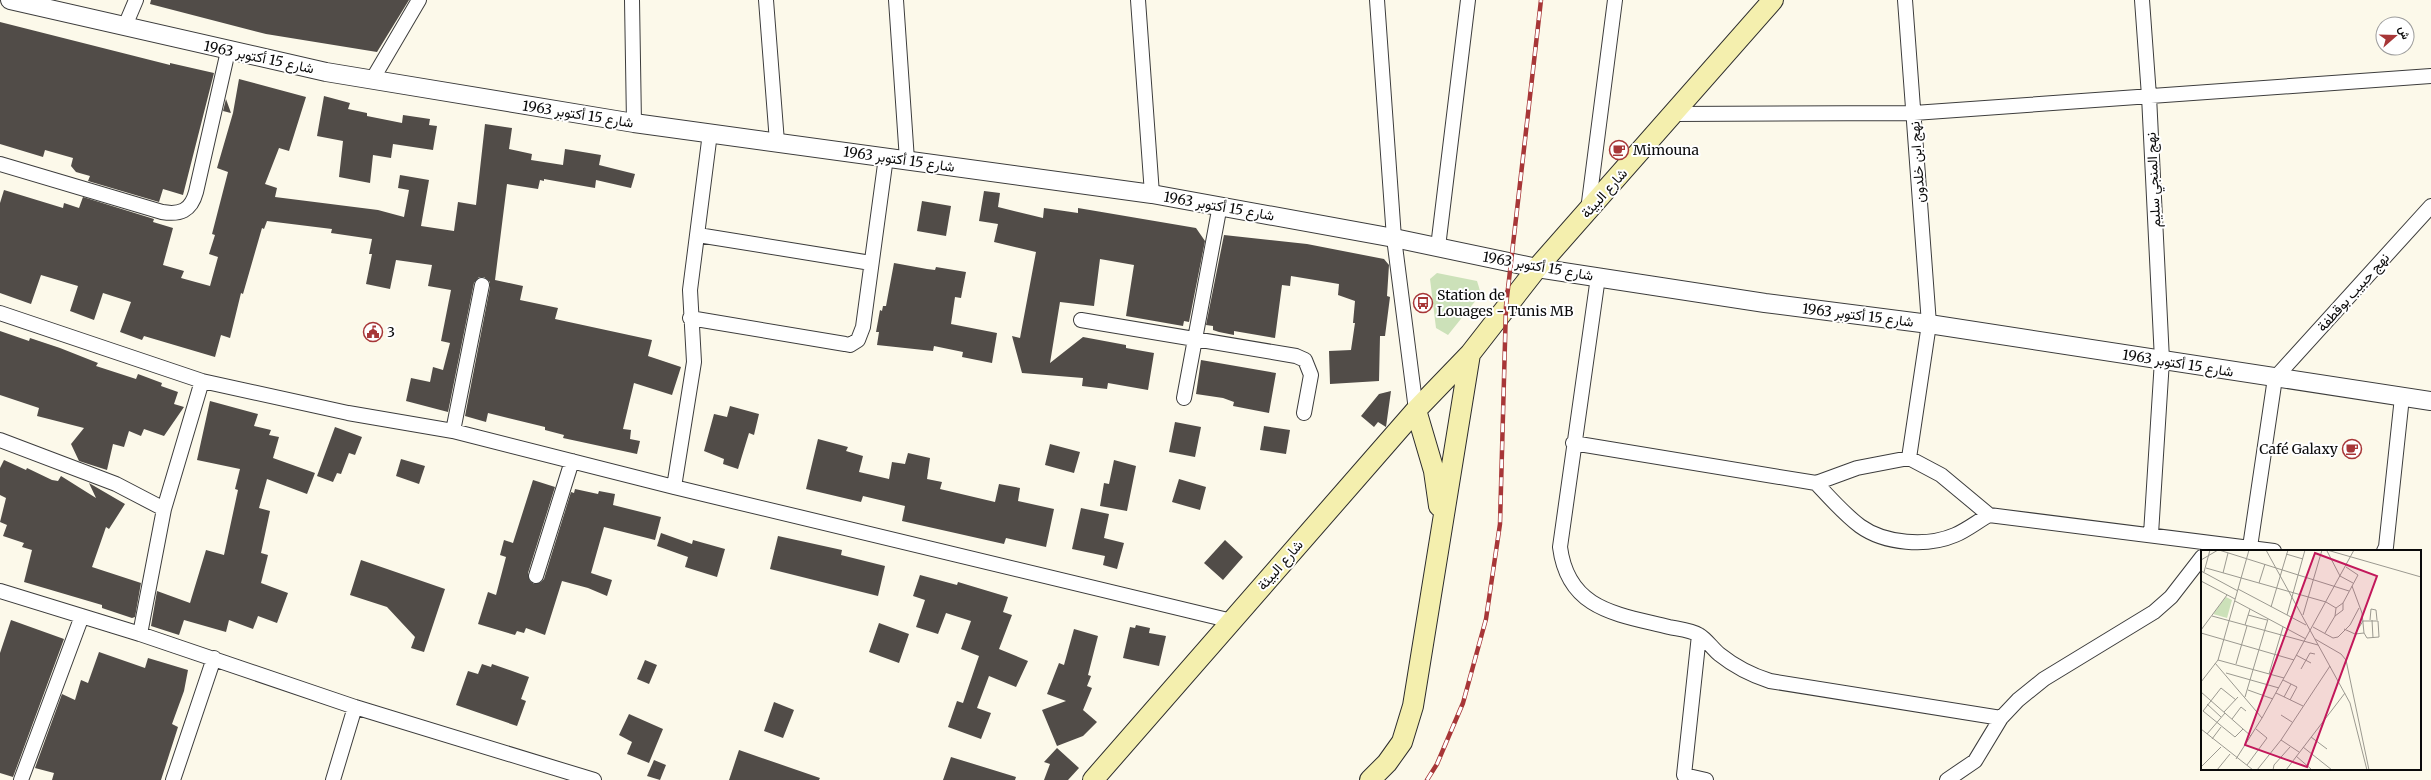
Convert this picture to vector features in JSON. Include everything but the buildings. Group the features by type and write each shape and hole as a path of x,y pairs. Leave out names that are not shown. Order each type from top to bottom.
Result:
{"main road":[{"name":"شارع البيئة","path":"1093,780 1416,410 1470,354 1537,268 1675,114 1773,0"},
{"name":"شارع البيئة","path":"1370,780 1387,763 1402,742 1413,706 1470,354"},
{"path":"1416,410 1434,471 1442,522"}],"street":[{"name":"شارع 15 أكتوبر 1963","path":"10,0 228,51 372,80 634,123 1152,194 1220,205 1394,238 1537,268 1765,303 1929,324 2275,378 2431,400"},
{"path":"125,26 136,0"},
{"path":"372,80 419,0"},
{"path":"632,0 634,123"},
{"path":"766,0 777,142"},
{"path":"896,0 907,160"},
{"path":"1138,0 1152,194"},
{"path":"1377,0 1394,238 1416,410"},
{"path":"1438,247 1468,0"},
{"path":"1588,212 1615,0"},
{"name":"نهج ابن خلدون","path":"1906,0 1929,324 1909,458"},
{"name":"نهج المنجي سليم","path":"2142,0 2149,96 2162,360 2151,534"},
{"path":"0,164 162,212 182,212 189,208 196,192 228,51"},
{"path":"1675,114 1914,113 2431,76"},
{"path":"674,487 694,362 690,318 690,290 710,133"},
{"path":"690,318 850,345 858,340 862,331 886,157"},
{"path":"1184,398 1220,205"},
{"name":"نهج حبيب بوقطفة","path":"2275,378 2431,206"},
{"path":"698,235 871,263"},
{"path":"1598,277 1573,443 1560,547 1562,564 1571,583 1587,601 1608,612 1698,635 1735,665 1754,676 1770,681 2001,718"},
{"path":"453,431 482,285"},
{"path":"0,313 202,381 340,411 453,431 674,487 1232,621"},
{"path":"1081,320 1296,356 1305,360 1311,375 1304,413"},
{"path":"2250,547 2275,378"},
{"path":"140,634 164,508 202,381"},
{"path":"2384,550 2402,397"},
{"path":"0,440 116,484 164,508"},
{"path":"1573,443 1816,483 1857,468 1909,458 1941,475 1989,514 2151,534 2209,548 2250,547 2268,550"},
{"path":"536,576 572,461"},
{"path":"1816,483 1861,527 1885,537 1912,542 1932,541 1955,535 1989,514"},
{"path":"1947,780 1975,761 2001,718 2018,700 2044,679 2154,612 2171,597 2201,558"},
{"path":"0,591 214,658 355,707 594,780"},
{"path":"20,780 82,616"},
{"path":"1698,635 1686,778 1706,780"},
{"path":"173,780 214,658"},
{"path":"333,780 355,707"}],"green space":[{"path":"1437,273 1477,281 1481,294 1448,335 1436,328 1430,279"}],"railway":[{"path":"1427,780 1437,764 1463,703 1486,619 1500,524 1506,306 1541,0"}],"place":[{"name":"Mimouna","path":"1619,150"},
{"name":"Station de Louages - Tunis MB","path":"1423,303"},
{"name":"3","path":"373,332"},
{"name":"Café Galaxy","path":"2352,449"}]}
